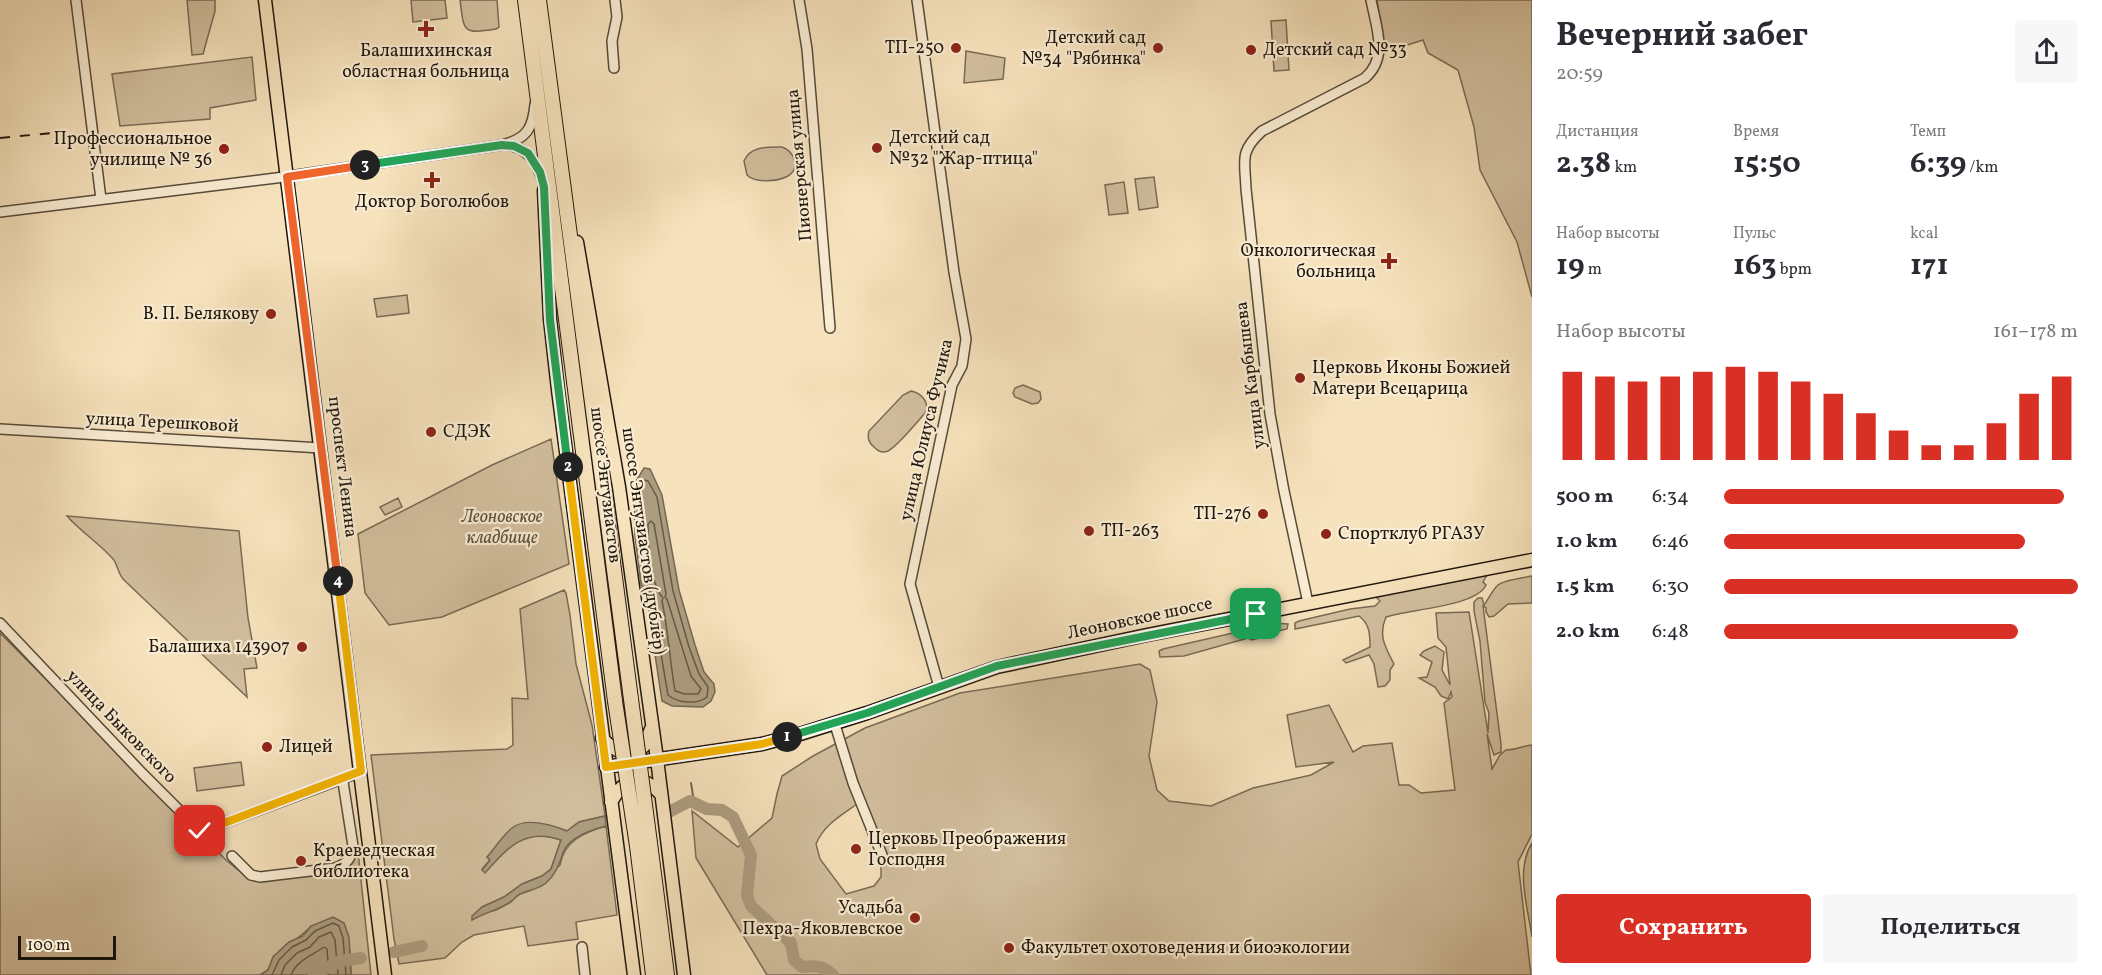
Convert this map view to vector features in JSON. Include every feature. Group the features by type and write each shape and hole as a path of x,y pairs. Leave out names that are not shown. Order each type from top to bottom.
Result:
{"highway":[{"name":"шоссе Энтузиастов","path":"525,0 615,701 667,975"},
{"name":"шоссе Энтузиастов","path":"540,0 631,699 653,975"}],"main road":[{"name":"проспект Ленина","path":"265,0 385,975"},
{"name":"шоссе Энтузиастов (дублёр)","path":"554,114 619,486 684,975"},
{"path":"543,137 550,308 558,390 634,975"},
{"name":"Леоновское шоссе","path":"606,771 762,744 800,734 867,713 997,666 1532,560"},
{"name":"Леоновское шоссе","path":"657,763 780,747 836,728 867,713"},
{"path":"602,738 617,751 633,752 647,742 652,726"},
{"path":"611,807 619,789 626,783 634,781 651,784 662,799"}],"street":[{"path":"76,0 101,199"},
{"path":"614,68 612,41 617,18 615,0"},
{"name":"Пионерская улица","path":"799,0 807,49 830,328"},
{"name":"улица Юлиуса Фучика","path":"917,0 954,272 966,339 962,366 952,385 910,584 939,687"},
{"name":"улица Карбышева","path":"1308,603 1270,414 1244,153 1250,142 1262,131 1365,78 1373,71 1379,54 1371,0"},
{"path":"0,212 287,177 502,145 514,142 525,134 534,111 537,88"},
{"path":"502,145 514,146 528,153 540,172 544,187"},
{"name":"улица Терешковой","path":"0,429 321,448"},
{"name":"улица Быковского","path":"0,623 200,831 361,771"},
{"path":"836,728 853,783 884,860"},
{"path":"232,856 251,875 260,877 344,865 352,857 353,846 343,782"},
{"path":"582,947 585,975"}],"green space":[{"path":"187,0 215,0 215,11 203,54 192,55"},
{"path":"411,0 445,0 447,18 413,22"},
{"path":"460,0 497,0 499,27 477,31 467,29 464,25"},
{"path":"1377,0 1532,0 1532,297 1517,242 1480,170 1474,127 1458,70 1428,53 1423,40 1398,48 1385,49"},
{"path":"1286,20 1289,70 1274,71 1271,21"},
{"path":"966,51 1005,58 1003,79 964,83"},
{"path":"252,57 256,100 210,108 210,119 120,126 112,74"},
{"path":"782,147 793,156 795,164 792,173 778,180 766,181 747,175 744,161 750,152 760,148"},
{"path":"1154,177 1158,207 1139,210 1135,179"},
{"path":"1124,182 1128,213 1109,215 1105,185"},
{"path":"407,295 409,313 377,317 374,299"},
{"path":"1023,385 1040,392 1041,399 1038,403 1032,404 1015,397 1013,393 1015,388"},
{"path":"911,391 923,398 927,408 926,412 892,449 881,452 869,441 869,431 903,395"},
{"name":"Леоновское кладбище","path":"551,439 569,564 442,617 389,625 365,593 358,534 492,465"},
{"path":"398,498 402,507 385,515 380,507"},
{"path":"67,516 239,531 248,618 257,668 244,669 247,697 124,580 113,559"},
{"path":"1487,575 1483,582 1486,585 1480,592 1469,598 1456,603 1386,617 1383,635 1385,646 1394,664 1390,670 1390,680 1385,686 1378,687 1374,664 1369,655 1346,663 1343,660 1370,647 1367,626 1359,616 1295,629 1295,623 1299,621 1350,609 1375,606 1380,601 1377,598 1379,594"},
{"path":"1532,576 1532,603 1508,604 1494,616 1489,617 1483,606 1501,744 1501,752 1494,755 1487,734 1492,769 1500,755 1506,750 1532,745 1532,834 1518,862 1531,975 767,975 696,858 692,811 738,847 772,818 782,776 865,728 960,693 1140,664 1150,670 1157,702 1149,756 1157,790 1169,801 1211,806 1253,788 1311,775 1334,762 1296,767 1287,715 1329,705 1353,752 1363,746 1392,743 1399,785 1409,785 1421,793 1455,790 1444,703 1452,697 1451,692 1448,699 1441,696 1435,687 1419,678 1427,677 1432,662 1420,655 1435,646 1444,652 1442,670 1450,685 1446,647 1438,638 1436,613 1469,612 1488,733 1489,713 1485,702 1474,602 1482,598 1484,605 1494,589 1501,583","holes":["857,804 881,864 881,877 874,886 846,894 820,859 816,844 828,826"]},
{"path":"564,590 570,615 576,664 592,725 605,816 579,822 567,831 533,823 487,857 490,860 482,869 485,872 509,848 526,838 547,836 561,840 551,869 542,876 522,884 504,897 482,907 476,918 481,914 496,910 511,902 517,895 531,890 560,865 562,857 571,844 583,835 606,826 617,915 576,922 578,939 528,946 524,926 474,935 462,942 445,958 399,964 371,755 507,749 513,745 512,698 528,699 520,609"},
{"path":"1288,624 1287,629 1265,634 1268,625"},
{"path":"1254,627 1260,629 1259,638 1252,640 1248,638 1184,656 1160,657 1159,651 1163,649 1249,631"},
{"path":"0,633 227,861 251,880 261,881 341,870 354,843 357,842 371,975 351,975 350,951 311,926 282,949 268,970 260,975 0,975"},
{"path":"241,762 244,785 197,791 194,768"},
{"path":"1532,843 1532,937 1523,877 1524,865"}],"water":[{"path":"644,468 650,469 662,495 679,590 704,672 714,684 715,692 711,701 703,707 672,706 662,701 653,624 641,584 635,536 636,481"},
{"path":"605,816 606,826 586,833 568,844 556,871 546,883 472,920 472,916 482,907 504,897 522,884 542,876 551,869 561,840 537,836 518,842 501,855 485,873 482,870 490,860 487,857 512,828 524,823 532,823 567,831 579,822"},
{"path":"333,917 344,923 349,937 351,975 260,975 268,970 273,957 289,942 303,936 311,926"}],"waterway":[{"path":"691,783 694,802"},
{"path":"669,812 690,801 707,809 722,810 733,817 751,855 747,895 751,906 791,943 794,960 802,967 819,967 833,975"},
{"path":"394,952 422,946"},
{"path":"314,975 340,961 361,958"}],"railway":[{"path":"0,138 52,133"}],"place":[{"name":"Балашихинская областная больница","path":"426,29"},
{"name":"ТП-250","path":"956,48"},
{"name":"Детский сад №34 \"Рябинка\"","path":"1158,48"},
{"name":"Детский сад №33","path":"1251,50"},
{"name":"Детский сад №32 \"Жар-птица\"","path":"877,148"},
{"name":"Профессиональное училище № 36","path":"224,149"},
{"name":"Доктор Боголюбов","path":"432,180"},
{"name":"Онкологическая больница","path":"1389,261"},
{"name":"В. П. Белякову","path":"271,314"},
{"name":"Церковь Иконы Божией Матери Всецарица","path":"1300,378"},
{"name":"СДЭК","path":"431,432"},
{"name":"ТП-276","path":"1263,514"},
{"name":"ТП-263","path":"1089,531"},
{"name":"Спортклуб РГАЗУ","path":"1326,534"},
{"name":"Балашиха 143907","path":"302,647"},
{"name":"Лицей","path":"267,747"},
{"name":"Церковь Преображения Господня","path":"856,849"},
{"name":"Краеведческая библиотека","path":"301,861"},
{"name":"Усадьба Пехра-Яковлевское","path":"915,918"},
{"name":"Факультет охотоведения и биоэкологии","path":"1009,948"}],"route":[{"path":"200,831 361,771 287,177 502,145 514,146 528,153 540,172 544,187 550,320 606,767 762,744 867,713 997,666 1256,614"}]}
